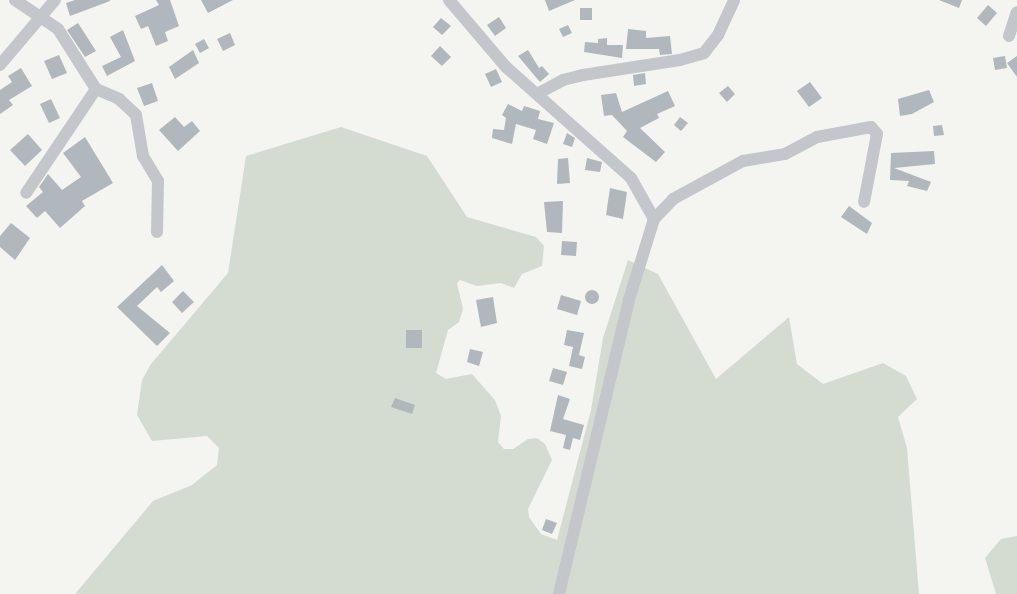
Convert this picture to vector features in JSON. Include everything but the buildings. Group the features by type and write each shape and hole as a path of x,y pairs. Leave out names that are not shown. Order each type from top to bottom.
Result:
{"street":[{"path":"15,0 40,19 58,29 96,89 119,99 136,115 143,156 158,181 157,232"},
{"path":"1,63 55,0"},
{"path":"448,0 506,67 631,178 654,218"},
{"path":"537,94 563,80 583,75 680,60 704,53 718,35 734,0"},
{"path":"1009,36 1017,12"},
{"path":"26,193 96,89"},
{"path":"559,594 629,300 654,218 673,199 744,161 785,154 817,137 871,127 877,134 864,202"}],"shaded area":[{"path":"341,127 427,156 467,217 536,237 544,246 542,266 522,274 514,288 501,283 477,286 460,280 457,283 463,309 459,322 448,330 436,373 446,379 472,374 495,400 501,416 498,442 504,449 513,449 528,439 537,438 545,444 552,460 528,509 529,517 541,534 557,540 591,410 603,338 628,260 658,274 716,379 789,317 797,364 823,384 883,363 906,376 917,399 898,417 907,448 919,594 75,594 153,501 192,485 217,465 219,448 207,436 152,441 137,415 142,380 151,364 228,273 246,156"},
{"path":"1017,536 1017,594 996,594 985,558 1001,539"}]}
